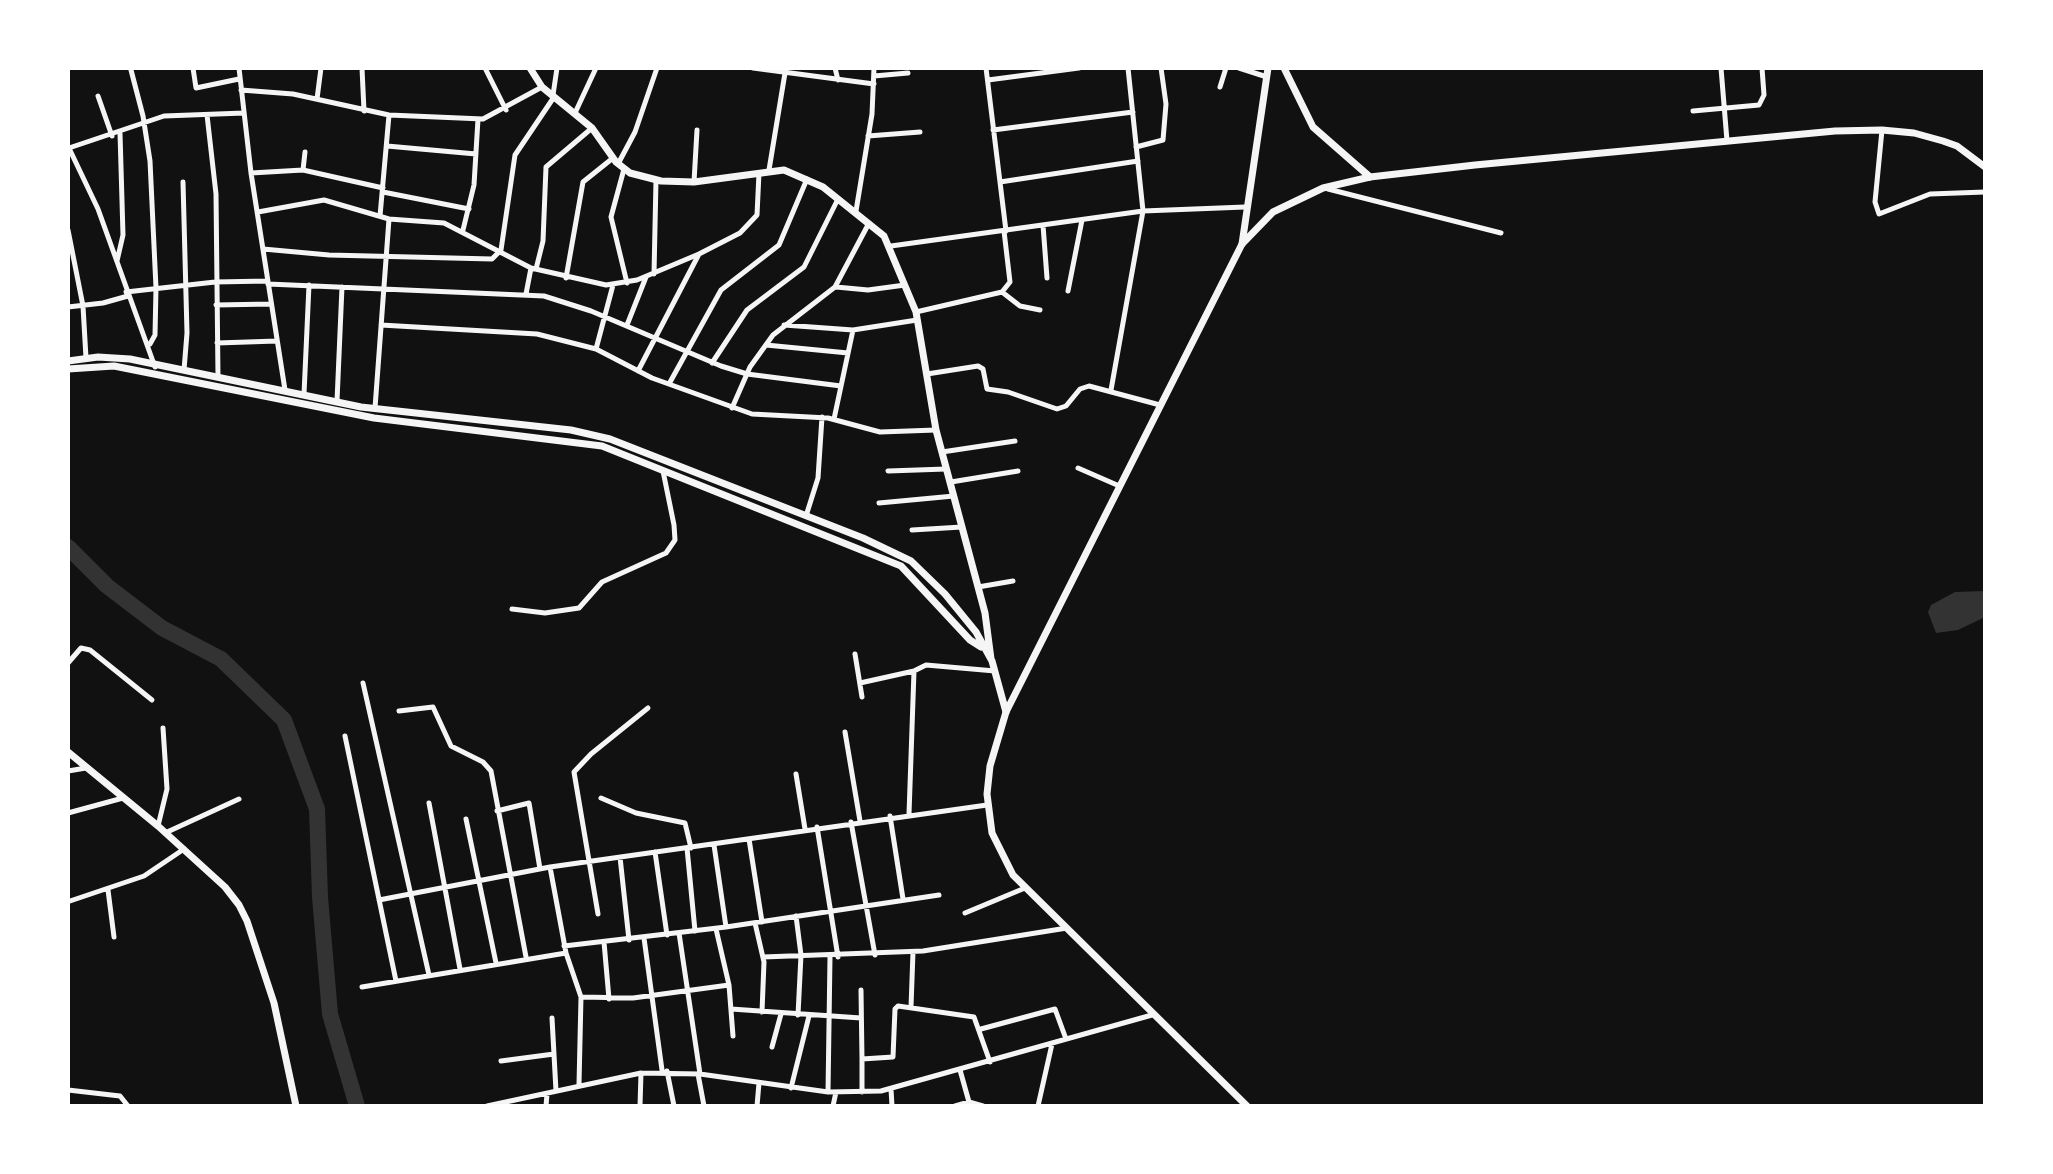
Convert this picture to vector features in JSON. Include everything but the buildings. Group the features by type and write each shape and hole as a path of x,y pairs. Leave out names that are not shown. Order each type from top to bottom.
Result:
{"street":[{"path":"193,68 196,88 239,79"},
{"path":"239,68 251,173 284,395"},
{"path":"317,99 321,68"},
{"path":"362,68 364,111"},
{"path":"485,68 506,110"},
{"path":"530,68 542,87 592,128 619,164 656,180 694,182 784,170 807,178 838,198 870,222 891,246 916,316 936,430 978,587 992,661 1006,712"},
{"path":"263,249 490,260 501,250 515,155 554,97 557,68"},
{"path":"575,113 596,68"},
{"path":"627,283 611,217 619,164 638,125 657,68"},
{"path":"753,68 874,84"},
{"path":"835,68 838,80"},
{"path":"856,211 868,136 874,68"},
{"path":"783,325 853,330 1002,292 1010,282 986,68"},
{"path":"988,80 1079,68"},
{"path":"1111,390 1143,211 1128,68"},
{"path":"1136,147 1163,140 1166,104 1161,68"},
{"path":"1239,68 1267,72 1242,244"},
{"path":"1284,68 1313,127 1370,177"},
{"path":"1721,68 1727,142"},
{"path":"1693,111 1751,107 1762,102 1762,68"},
{"path":"1220,87 1223,69"},
{"path":"131,70 145,123 156,288 155,335 150,344"},
{"path":"769,170 785,73"},
{"path":"874,76 908,73"},
{"path":"241,90 317,99 389,115 478,119 506,110 542,87"},
{"path":"98,96 112,136"},
{"path":"993,130 1133,112"},
{"path":"155,367 150,344 127,294 89,186 69,147 112,136 169,115 244,113"},
{"path":"207,115 216,186 218,377"},
{"path":"380,216 389,115"},
{"path":"463,230 469,209 478,119"},
{"path":"526,294 543,241 546,167 592,128"},
{"path":"694,182 697,130"},
{"path":"1882,130 1875,202 1879,214 1930,194 1985,192"},
{"path":"1247,1106 1025,888 999,851 987,805 990,766 1006,712 1117,485 1242,244 1273,212 1323,188 1370,177 1835,131 1882,130 1914,133 1957,146 1985,167"},
{"path":"868,136 920,132"},
{"path":"116,262 123,235 120,133"},
{"path":"387,146 476,154"},
{"path":"303,170 305,152"},
{"path":"1000,182 1138,161"},
{"path":"566,278 583,182 619,164"},
{"path":"251,173 303,170 469,209"},
{"path":"258,212 324,200 389,219 435,222 463,230 534,268 566,278 613,285 650,275 699,254 750,224 758,209 759,172"},
{"path":"669,384 721,290 779,245 807,178"},
{"path":"627,325 650,275 656,180"},
{"path":"183,182 187,333 184,370"},
{"path":"1323,188 1501,233"},
{"path":"712,363 747,310 804,267 838,198"},
{"path":"891,246 1143,211 1245,207"},
{"path":"375,409 389,219"},
{"path":"1068,291 1082,220"},
{"path":"732,408 747,374 765,345 783,325 835,287 870,222"},
{"path":"1043,225 1047,278"},
{"path":"68,230 83,306 86,358"},
{"path":"638,371 652,338 699,254"},
{"path":"68,307 156,288 215,282 526,294 562,300 627,325 684,353 747,374 841,386"},
{"path":"304,394 309,285"},
{"path":"596,349 613,285"},
{"path":"835,287 868,290 906,285"},
{"path":"337,401 342,287"},
{"path":"1002,292 1020,306 1040,310"},
{"path":"216,305 271,304"},
{"path":"381,325 510,331 596,349 669,384 752,414 822,417 880,432 936,430"},
{"path":"834,419 853,330"},
{"path":"217,343 277,341"},
{"path":"765,345 848,353"},
{"path":"68,361 86,358 184,370 374,418 602,446 901,566 926,589 970,640 983,648"},
{"path":"927,374 978,366 983,369 987,389 1008,392 1060,409 1083,387 1111,390 1160,405"},
{"path":"68,369 155,367 284,395 304,394 375,409 593,435 806,516 911,561 945,594 976,632 992,661"},
{"path":"806,516 818,478 822,417"},
{"path":"941,452 1015,441"},
{"path":"1078,468 1117,485"},
{"path":"888,471 946,469"},
{"path":"512,609 545,613 579,608 602,582 666,553 675,540 663,471"},
{"path":"951,482 1018,471"},
{"path":"728,497 732,488"},
{"path":"879,503 955,496"},
{"path":"912,530 963,527"},
{"path":"978,587 1013,581"},
{"path":"68,662 81,648 90,650 152,700"},
{"path":"855,654 862,697"},
{"path":"860,683 914,671 926,665 995,671"},
{"path":"909,814 914,671"},
{"path":"363,683 429,975"},
{"path":"399,711 433,707 451,746 488,766 526,957"},
{"path":"598,914 574,772 591,754 648,708"},
{"path":"158,826 167,789 163,728"},
{"path":"845,732 860,821"},
{"path":"345,736 396,981"},
{"path":"68,752 158,826 225,887 247,921 274,1003 296,1106"},
{"path":"68,771 86,768"},
{"path":"796,774 805,829"},
{"path":"68,813 123,798"},
{"path":"601,798 636,813 685,823 695,931"},
{"path":"165,833 239,799"},
{"path":"429,803 460,969"},
{"path":"497,811 529,803 540,869"},
{"path":"379,900 550,867 714,845 890,816 987,805"},
{"path":"890,816 903,899"},
{"path":"466,819 496,963"},
{"path":"851,822 875,955"},
{"path":"817,827 838,957"},
{"path":"749,839 763,957 762,1012"},
{"path":"714,845 726,927"},
{"path":"70,901 144,876 184,849"},
{"path":"655,852 667,935"},
{"path":"620,857 629,940"},
{"path":"550,867 565,949 581,997 579,1084"},
{"path":"965,913 1025,888"},
{"path":"108,890 114,937"},
{"path":"362,987 604,942 716,929 939,895"},
{"path":"796,916 801,955 798,1015"},
{"path":"763,957 838,957 913,952 1068,928"},
{"path":"716,929 729,985 733,1036"},
{"path":"679,933 704,1106"},
{"path":"644,938 650,996 674,1106"},
{"path":"604,942 609,999"},
{"path":"911,1008 913,952"},
{"path":"828,1092 830,957"},
{"path":"581,997 609,999 650,996 729,985"},
{"path":"861,990 862,1092"},
{"path":"862,1059 893,1057 895,1007 971,1016 981,1029 990,1062"},
{"path":"731,1009 861,1018"},
{"path":"981,1029 1053,1009 1059,1013 1066,1039"},
{"path":"772,1047 781,1014"},
{"path":"487,1106 579,1084 664,1071 828,1092 891,1089 1152,1015"},
{"path":"791,1088 809,1016"},
{"path":"552,1018 556,1091"},
{"path":"1038,1106 1052,1043"},
{"path":"501,1061 554,1054"},
{"path":"960,1070 969,1102"},
{"path":"640,1106 641,1073"},
{"path":"757,1106 759,1083"},
{"path":"891,1089 892,1106"},
{"path":"68,1090 120,1096 128,1106"},
{"path":"833,1106 836,1092"},
{"path":"546,1106 547,1094"},
{"path":"955,1106 969,1102 983,1106"}],"shaded area":[{"path":"1985,591 1985,617 1958,630 1936,633 1928,612 1931,605 1955,592"}],"waterway":[{"path":"68,547 107,586 162,628 221,659 284,720 317,809 320,897 330,1014 357,1106"}]}
